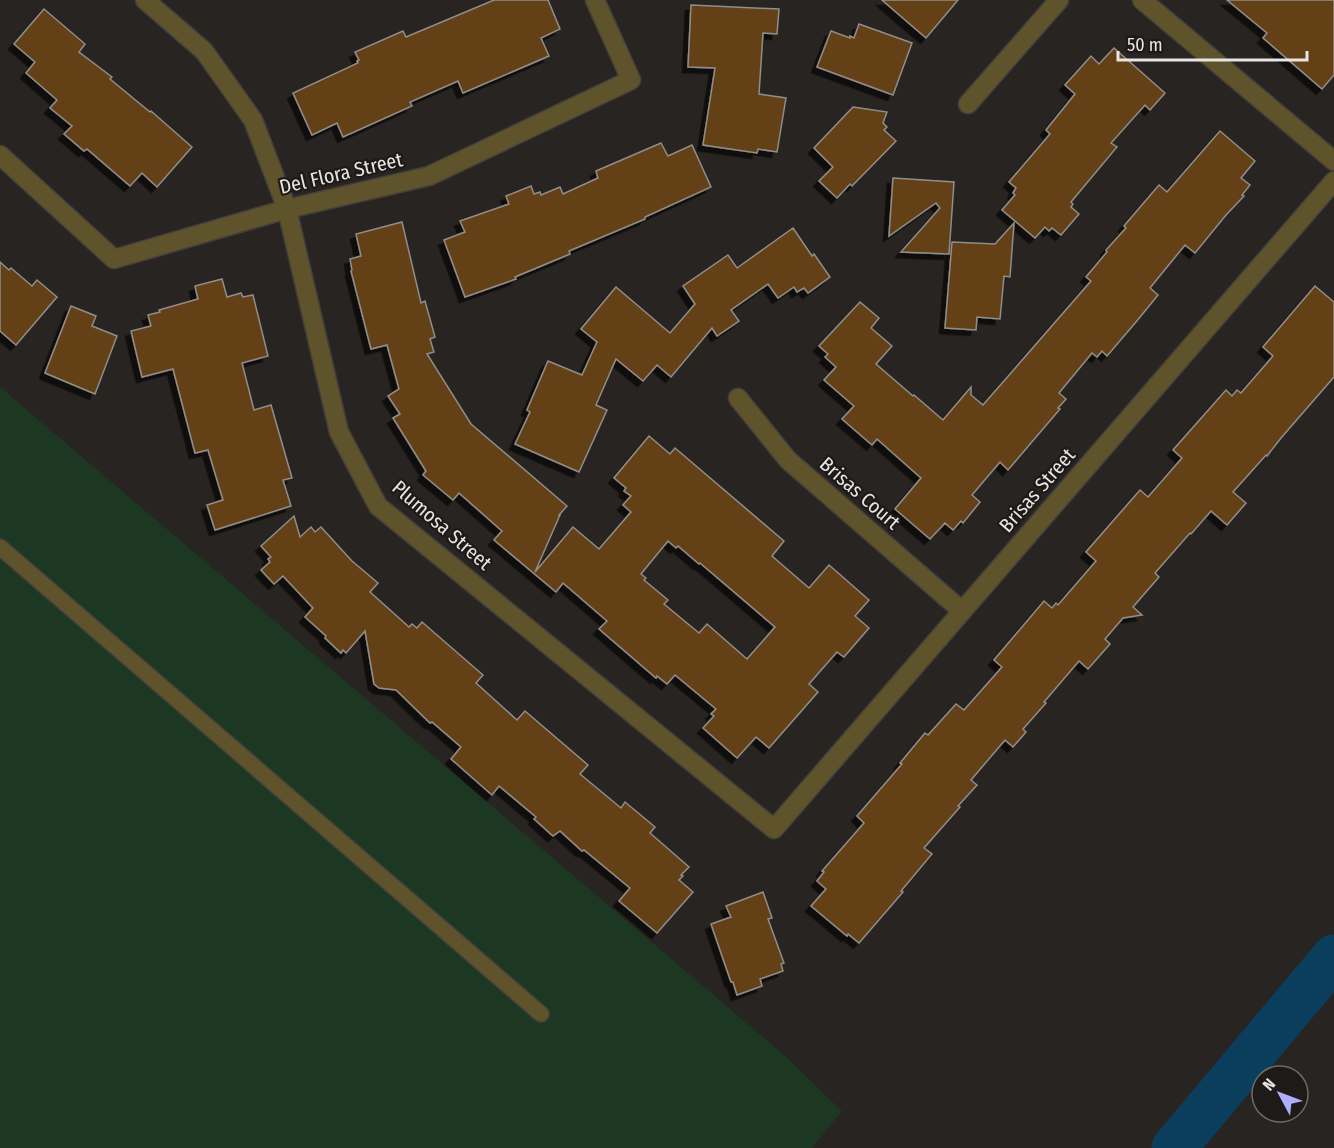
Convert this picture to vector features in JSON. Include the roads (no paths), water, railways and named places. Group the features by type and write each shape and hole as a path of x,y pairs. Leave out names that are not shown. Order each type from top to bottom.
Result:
{"street":[{"name":"Plumosa Street","path":"145,0 204,51 253,120 287,209 339,432 378,506 774,829"},
{"name":"Del Flora Street","path":"0,155 114,259 287,209 429,176 631,80 595,0"},
{"path":"968,104 1059,0"},
{"path":"1142,0 1334,161"},
{"name":"Brisas Street","path":"774,829 1334,181"},
{"name":"Brisas Court","path":"738,398 788,460 962,611"}],"lane":[{"path":"0,547 541,1014"}],"waterway":[{"path":"1174,1148 1334,957"}]}
